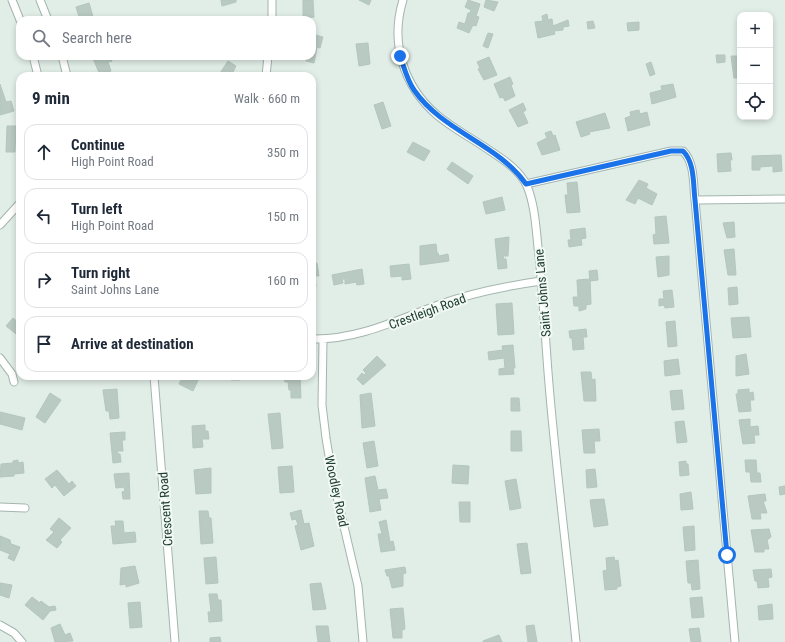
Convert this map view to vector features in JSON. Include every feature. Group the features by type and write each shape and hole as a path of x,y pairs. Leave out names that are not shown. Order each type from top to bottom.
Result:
{"street":[{"path":"12,0 18,16"},
{"path":"40,0 46,16"},
{"path":"272,0 272,16"},
{"name":"Saint Johns Lane","path":"403,0 397,23 398,40 400,56 414,89 437,115 506,162 526,184 534,213 551,405 576,642"},
{"path":"34,60 37,72"},
{"path":"63,60 65,72"},
{"path":"266,72 268,60"},
{"path":"526,184 645,156 679,150 683,151 688,156 691,163 695,200 735,642"},
{"path":"695,200 785,199"},
{"path":"0,225 16,207"},
{"name":"Crestleigh Road","path":"316,339 377,329 438,305 486,290 541,281"},
{"name":"Woodley Road","path":"323,339 322,402 326,438 333,480 358,586 363,642"},
{"path":"0,358 12,374 14,382"},
{"name":"Crescent Road","path":"154,380 175,642"},
{"path":"0,507 25,508"},
{"path":"0,625 14,633 22,642"}],"building":[{"path":"221,0 236,0 236,2 222,6"},
{"path":"303,0 313,0 314,16 303,16"},
{"path":"359,0 371,0 369,5"},
{"path":"468,0 480,4 476,16 479,17 476,26 473,25 469,33 457,28 459,22 465,24 468,13 470,13 471,10 465,7"},
{"path":"486,0 498,2 494,11 484,7"},
{"path":"89,3 93,16 79,16 76,7"},
{"path":"547,14 548,20 552,19 553,26 568,20 569,26 563,27 563,30 554,31 555,34 538,38 535,22 543,21 542,16"},
{"path":"593,21 595,28 588,29 587,22"},
{"path":"639,22 639,30 628,31 627,23"},
{"path":"488,33 493,34 488,48 483,46"},
{"path":"316,35 323,37 320,48 317,47 316,52"},
{"path":"368,43 370,64 359,66 356,44"},
{"path":"716,55 725,55 725,62 717,63"},
{"path":"731,56 737,56 737,78 734,78"},
{"path":"489,57 497,75 484,80 478,69 480,68 477,62"},
{"path":"94,60 112,60 108,62 111,71 99,72"},
{"path":"306,60 315,60 314,63"},
{"path":"228,61 236,66 233,72 221,72"},
{"path":"651,62 655,74 650,76 646,64"},
{"path":"510,77 515,96 505,101 503,97 500,98 494,84"},
{"path":"0,84 6,102 11,101 14,111 0,115"},
{"path":"673,84 676,97 652,104 650,93 662,90 661,86"},
{"path":"383,102 391,126 382,129 374,105"},
{"path":"523,103 526,110 523,112 528,123 518,127 509,110"},
{"path":"639,110 640,114 647,112 650,125 628,131 625,118 631,116 630,112"},
{"path":"605,113 610,128 589,132 590,134 581,137 576,122"},
{"path":"7,126 16,126 15,152 6,152"},
{"path":"551,131 553,136 555,135 560,150 542,155 537,143 547,138 545,133"},
{"path":"413,142 430,151 424,161 407,152"},
{"path":"731,153 731,171 718,172 717,154"},
{"path":"781,155 782,171 773,172 773,166 760,167 760,170 752,170 752,156"},
{"path":"452,162 473,176 468,184 447,169"},
{"path":"639,180 648,184 646,188 657,194 652,205 638,198 635,204 626,200"},
{"path":"577,182 580,212 567,213 565,195 568,195 567,183"},
{"path":"502,197 505,210 486,214 483,202"},
{"path":"666,216 669,243 654,244 653,235 656,234 655,217"},
{"path":"734,222 735,237 727,238 723,223"},
{"path":"585,228 586,238 581,239 582,245 569,247 568,240 571,240 570,230"},
{"path":"509,237 508,256 503,256 504,259 506,259 507,268 498,269 495,239"},
{"path":"436,244 437,253 439,256 448,254 449,261 420,265 420,246"},
{"path":"734,249 736,275 728,275 724,250"},
{"path":"669,256 669,275 658,277 656,257"},
{"path":"317,263 319,276 316,276"},
{"path":"409,264 411,279 402,280 402,276 391,277 390,266"},
{"path":"362,269 364,284 357,285 356,282 345,284 345,279 342,279 343,283 334,285 332,275"},
{"path":"597,270 598,280 590,281 589,271"},
{"path":"590,279 591,304 586,305 586,309 579,311 579,306 574,306 573,297 578,297 577,280"},
{"path":"737,287 738,304 729,305 728,288"},
{"path":"672,290 674,307 665,308 664,305 659,306 659,299 664,299 663,291"},
{"path":"512,303 514,334 498,335 496,304"},
{"path":"749,317 751,337 733,338 731,318"},
{"path":"13,318 16,321 16,334 6,326"},
{"path":"675,321 677,346 668,347 666,322"},
{"path":"586,329 587,337 583,337 584,349 573,350 572,338 570,338 569,331"},
{"path":"513,345 515,368 513,368 514,374 499,375 499,369 505,368 504,358 489,360 488,352 503,350 502,346"},
{"path":"746,354 749,374 736,376 736,356"},
{"path":"377,356 386,365 363,385 357,379 362,373 364,375 366,373 363,370"},
{"path":"678,359 680,374 665,376 664,361"},
{"path":"581,372 591,372 592,380 595,379 596,401 584,401"},
{"path":"181,380 198,380 193,391 179,384"},
{"path":"285,380 300,380 301,398 291,398 291,390 289,390 288,382 285,382"},
{"path":"117,389 119,418 110,419 109,411 106,411 103,390"},
{"path":"749,389 749,393 753,392 754,400 750,400 751,411 739,412 736,394 738,394 738,390"},
{"path":"682,390 684,409 672,410 670,391"},
{"path":"50,393 61,400 45,423 36,417"},
{"path":"371,393 375,426 362,428 360,395"},
{"path":"511,398 519,398 520,411 511,411"},
{"path":"0,412 25,418 22,430 0,424"},
{"path":"280,413 283,448 272,449 268,414"},
{"path":"750,419 750,427 758,426 759,435 754,435 755,443 743,444 739,420"},
{"path":"684,421 687,442 677,443 675,422"},
{"path":"205,425 205,431 208,431 209,439 202,439 203,447 193,448 192,426"},
{"path":"599,429 600,441 594,441 595,453 584,453 582,430"},
{"path":"511,431 521,431 522,451 511,451"},
{"path":"125,432 125,440 122,440 123,451 117,451 118,454 120,454 121,462 113,463 110,433"},
{"path":"374,441 378,466 367,468 363,443"},
{"path":"18,460 18,463 23,462 24,473 14,474 14,476 0,477 1,464 13,463 13,461"},
{"path":"745,460 756,460 757,473 760,473 761,482 751,482 750,472 746,472"},
{"path":"686,461 686,464 688,464 689,475 680,476 679,462"},
{"path":"453,465 469,466 468,484 452,483"},
{"path":"292,466 294,492 280,493 278,467"},
{"path":"211,468 211,493 196,494 194,470"},
{"path":"595,469 597,487 587,488 586,470"},
{"path":"57,470 69,484 72,481 76,486 64,496 55,485 52,488 45,479"},
{"path":"129,473 130,499 123,499 122,492 125,491 124,487 116,488 114,474"},
{"path":"375,476 378,490 386,489 388,498 379,499 381,510 370,512 365,478"},
{"path":"516,479 521,508 510,510 505,481"},
{"path":"785,486 785,494 780,495 779,487"},
{"path":"691,492 693,509 681,510 680,494"},
{"path":"765,494 766,501 763,501 767,513 760,513 761,519 752,519 748,496"},
{"path":"604,499 608,525 594,527 590,500"},
{"path":"459,502 470,502 470,522 460,522"},
{"path":"301,510 304,524 309,523 314,546 301,550 295,526 298,525 296,519 292,520 290,513"},
{"path":"199,511 208,511 209,518 211,518 213,543 201,544"},
{"path":"59,518 71,528 60,540 62,542 57,548 46,540 54,532 50,529"},
{"path":"386,520 390,542 393,541 395,550 381,552 378,534 382,534 379,522"},
{"path":"115,521 123,521 124,533 135,532 136,542 113,544 111,526 116,526"},
{"path":"694,526 695,550 685,551 683,527"},
{"path":"769,529 771,537 767,540 769,549 764,549 764,552 755,552 751,530"},
{"path":"0,536 10,540 11,544 20,547 14,561 8,558 10,554 0,550"},
{"path":"527,543 531,573 521,574 517,544"},
{"path":"216,557 218,583 206,584 204,558"},
{"path":"614,557 615,561 618,560 621,586 617,587 617,589 605,590 603,571 607,570 606,558"},
{"path":"698,560 700,589 692,590 691,583 688,583 686,561"},
{"path":"135,566 139,583 126,587 126,584 120,585 121,568"},
{"path":"405,567 406,573 403,574 403,586 392,588 389,576 387,576 385,570"},
{"path":"771,569 772,577 768,578 769,587 758,588 753,570"},
{"path":"0,583 12,585 9,598 0,595"},
{"path":"321,583 326,609 313,610 310,584"},
{"path":"209,594 217,594 218,600 221,600 222,621 209,622 208,612 211,612"},
{"path":"32,597 49,607 55,606 56,610 50,611 43,620 25,605"},
{"path":"702,597 704,617 692,618 690,598"},
{"path":"140,602 142,627 130,628 128,603"},
{"path":"772,604 773,619 759,620 758,606"},
{"path":"403,608 405,629 402,630 402,638 393,638 390,609"},
{"path":"60,624 65,635 70,633 73,641 55,642 51,628"},
{"path":"534,625 537,642 528,642 526,626"},
{"path":"316,626 328,626 330,642 318,642"},
{"path":"699,628 701,642 691,642 689,629"},
{"path":"499,635 502,642 483,642 483,641"},
{"path":"220,637 221,642 210,642 210,638"}],"route":[{"path":"400,56 414,89 424,102 437,115 453,127 506,162 526,184 671,151 683,151 688,156 691,163 695,200 727,555"}]}
